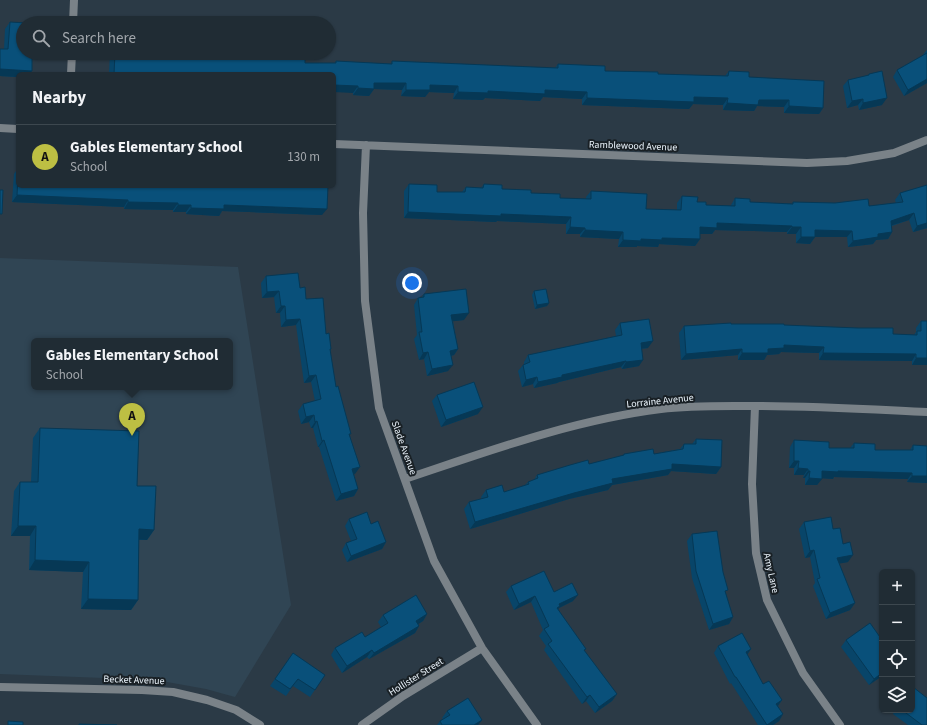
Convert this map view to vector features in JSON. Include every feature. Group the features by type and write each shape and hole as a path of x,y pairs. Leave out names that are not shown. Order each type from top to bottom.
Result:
{"street":[{"path":"73,16 74,0"},
{"path":"71,72 72,60"},
{"path":"0,128 16,129"},
{"name":"Ramblewood Avenue","path":"336,144 807,163 847,161 894,153 927,140"},
{"name":"Slade Avenue","path":"366,145 363,213 365,302 379,408 434,561 482,648 537,725"},
{"name":"Lorraine Avenue","path":"405,479 504,445 569,427 623,415 662,409 703,406 755,406 927,412"},
{"name":"Amy Lane","path":"755,406 752,484 755,545 767,600 802,673 840,725"},
{"name":"Hollister Street","path":"362,725 403,696 482,648"},
{"name":"Becket Avenue","path":"0,686 173,692 207,700 236,710 260,725"}],"shaded area":[{"path":"0,258 238,267 291,605 235,697 206,689 156,680 0,674"}],"building":[{"path":"10,22 16,22 16,60 32,60 32,71 0,69 0,49 8,49"},
{"path":"927,53 927,79 908,90 897,70"},
{"path":"115,60 305,60 305,63 336,63 336,61 392,64 392,61 558,68 558,64 605,66 605,71 658,72 658,74 728,76 729,71 749,72 749,77 824,81 823,108 789,106 789,100 759,100 758,105 727,103 728,98 694,97 694,102 587,98 587,92 545,90 545,94 488,91 488,93 458,92 458,86 430,85 430,90 406,90 406,83 374,83 374,89 358,88 358,86 336,85 336,72 114,72"},
{"path":"882,71 887,98 863,103 863,99 852,101 848,80"},
{"path":"409,184 437,185 437,192 465,192 466,187 483,188 484,184 502,185 502,189 531,190 531,193 560,194 560,198 591,199 591,191 647,194 646,209 681,210 682,196 698,197 697,202 706,202 706,205 735,206 735,198 750,199 750,202 793,204 793,202 835,203 868,199 869,206 903,202 900,193 927,185 927,223 917,226 914,213 891,221 892,232 878,234 878,237 853,241 852,231 815,230 815,237 801,237 801,227 717,223 717,228 700,227 700,239 662,238 662,240 623,240 623,232 585,230 585,228 570,227 571,217 408,212"},
{"path":"17,188 328,188 327,209 224,205 224,209 191,208 191,205 178,205 178,203 128,202 128,200 17,195"},
{"path":"0,190 3,190 2,214 0,214"},
{"path":"298,273 300,288 305,287 306,299 323,298 326,334 329,333 336,387 338,386 351,434 349,434 360,467 352,469 358,489 341,494 324,440 322,441 317,421 315,422 314,415 306,417 303,404 321,399 316,375 309,376 300,319 286,320 285,306 281,306 279,291 267,292 266,276"},
{"path":"466,289 469,313 451,315 458,349 450,351 453,365 432,369 428,352 423,353 419,332 422,332 418,298 424,297 424,294"},
{"path":"546,289 549,303 537,305 534,291"},
{"path":"649,319 653,341 641,343 643,360 626,361 562,375 562,377 538,382 537,377 526,380 523,365 530,362 528,355 622,335 620,323"},
{"path":"921,321 927,321 927,358 916,358 916,354 823,353 824,347 784,345 784,348 768,349 768,353 742,353 742,349 686,354 684,326 731,323 893,328 893,334 917,335 917,331 921,331"},
{"path":"474,382 483,407 446,420 437,395"},
{"path":"40,428 139,431 137,486 156,486 154,530 139,529 138,600 88,599 89,562 35,560 36,526 18,526 20,482 38,482"},
{"path":"696,439 722,440 721,467 672,464 672,469 612,479 613,483 475,522 469,502 488,497 486,490 502,485 504,492 529,484 528,482 538,478 537,475 588,460 589,464 624,454 653,449 654,454 683,449 684,444 696,444"},
{"path":"794,440 829,442 829,448 854,448 854,443 875,444 875,450 913,450 913,445 927,446 927,476 912,476 912,473 822,471 822,479 809,478 810,471 808,471 808,469 798,468 799,461 794,461"},
{"path":"367,512 371,524 378,521 386,542 351,556 346,543 357,539 349,519"},
{"path":"831,517 833,529 840,528 843,544 850,542 853,555 837,558 855,603 830,613 817,579 820,578 814,550 810,551 804,522"},
{"path":"717,531 723,572 728,590 725,591 733,617 713,624 696,571 692,534"},
{"path":"544,571 554,592 572,583 578,595 559,604 560,606 557,608 586,649 584,650 617,694 599,707 590,695 587,697 548,644 552,641 544,629 549,626 535,596 519,604 511,586"},
{"path":"416,595 427,614 416,621 419,626 374,653 372,650 347,666 335,648 362,632 365,637 388,623 383,615"},
{"path":"870,623 879,636 879,675 874,679 846,640"},
{"path":"742,633 751,649 746,652 763,684 769,681 782,700 776,704 783,714 767,725 735,677 718,646"},
{"path":"293,653 325,675 315,690 298,679 290,689 275,679"},
{"path":"915,689 927,698 927,725 922,725 906,713 915,713"},
{"path":"468,698 482,720 474,725 442,725 440,721 450,715 447,711"},
{"path":"8,721 23,722 23,725 8,725"},
{"path":"79,724 117,725 79,725"}],"place":[{"name":"Gables Elementary School","path":"132,436"}]}
